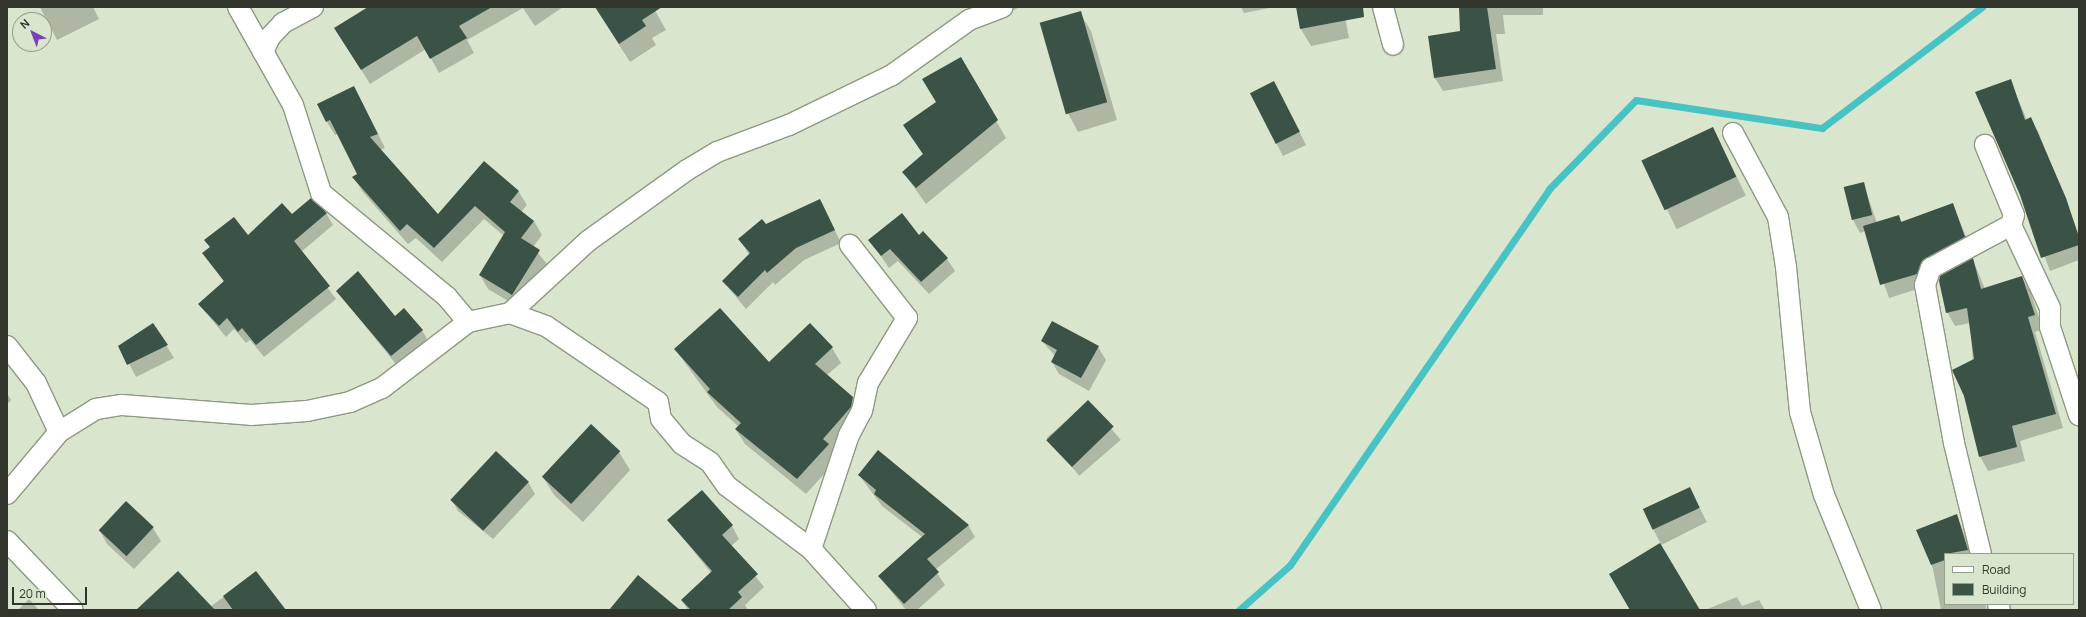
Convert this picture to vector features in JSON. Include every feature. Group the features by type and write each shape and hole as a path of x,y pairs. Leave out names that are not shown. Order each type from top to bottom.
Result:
{"street":[{"path":"238,7 293,105 321,193 447,297 468,322"},
{"path":"263,52 283,23 313,7"},
{"path":"7,494 59,432 96,409 122,405 251,415 307,411 350,402 382,388 468,322 510,313 588,241 686,170 717,152 789,125 892,75 969,20 1003,7"},
{"path":"1383,7 1393,45"},
{"path":"1732,133 1778,217 1786,260 1800,412 1824,494 1871,610"},
{"path":"1985,145 2014,215 2011,225 2050,308 2050,327 2079,415"},
{"path":"1981,553 1954,443 1925,285 1931,268 2011,225"},
{"path":"811,549 849,435 862,411 868,383 907,318 850,245"},
{"path":"510,313 546,326 658,402 661,419 682,444 710,462 727,486 811,549 866,610"},
{"path":"7,346 36,382 59,432"},
{"path":"7,541 73,610"}],"building":[{"path":"368,7 492,7 459,26 467,38 430,59 417,36 361,70 334,28"},
{"path":"595,7 662,7 642,20 646,26 619,44"},
{"path":"1296,7 1363,7 1364,17 1300,29"},
{"path":"1459,7 1487,7 1496,69 1434,78 1428,36 1460,31"},
{"path":"1081,11 1107,102 1066,114 1040,23"},
{"path":"961,57 998,120 916,188 902,172 923,154 903,125 936,102 922,79"},
{"path":"2011,79 2025,120 2031,117 2066,198 2079,237 2079,245 2041,258 2020,195 1975,92"},
{"path":"1274,81 1300,132 1276,144 1250,93"},
{"path":"354,86 378,134 370,137 438,214 484,161 519,191 510,202 534,221 521,238 540,250 512,295 479,275 505,232 475,206 434,248 407,224 400,231 352,177 357,174 330,120 326,122 317,104"},
{"path":"1713,127 1736,177 1665,210 1641,160"},
{"path":"1864,182 1872,215 1852,220 1844,187"},
{"path":"311,198 327,213 294,241 330,286 256,345 242,328 238,332 227,318 219,326 198,304 224,281 202,253 210,247 204,240 234,217 248,235 282,203 292,214"},
{"path":"820,199 835,230 796,248 767,273 765,270 738,297 722,281 750,253 738,239 762,219 766,224"},
{"path":"1953,203 1965,237 1926,258 1917,274 1880,285 1863,226 1899,215 1901,222"},
{"path":"902,213 919,235 923,231 948,258 921,282 890,249 881,256 868,240"},
{"path":"1973,258 1981,289 2022,276 2035,315 2028,317 2056,414 2012,426 2017,447 1979,457 1964,396 1952,370 1974,359 1967,308 1946,313 1939,281 1940,276"},
{"path":"358,271 395,316 404,308 423,330 391,356 336,291"},
{"path":"720,308 769,362 810,323 833,347 815,364 853,397 851,407 823,439 829,444 797,479 735,429 741,423 707,392 710,389 674,349"},
{"path":"1052,321 1099,346 1081,378 1051,362 1057,350 1041,341"},
{"path":"153,323 168,345 127,365 118,346"},
{"path":"1088,400 1114,427 1072,467 1046,440"},
{"path":"591,424 620,451 571,504 542,477"},
{"path":"878,450 969,525 927,559 939,572 904,604 878,576 925,534 874,494 876,490 858,475"},
{"path":"496,451 529,482 483,531 450,500"},
{"path":"1690,487 1700,508 1653,530 1643,509"},
{"path":"702,490 733,525 722,535 758,574 738,592 742,597 728,610 691,610 681,600 712,571 667,520"},
{"path":"126,501 154,527 127,556 99,530"},
{"path":"1957,514 1968,550 1944,553 1944,560 1931,565 1916,530"},
{"path":"1660,543 1700,610 1630,610 1609,574"},
{"path":"178,571 215,610 136,610"},
{"path":"256,571 286,610 233,610 223,596"},
{"path":"638,575 680,610 609,610"}],"waterway":[{"path":"1239,610 1290,565 1549,189 1636,100 1822,128 1982,7"}]}
